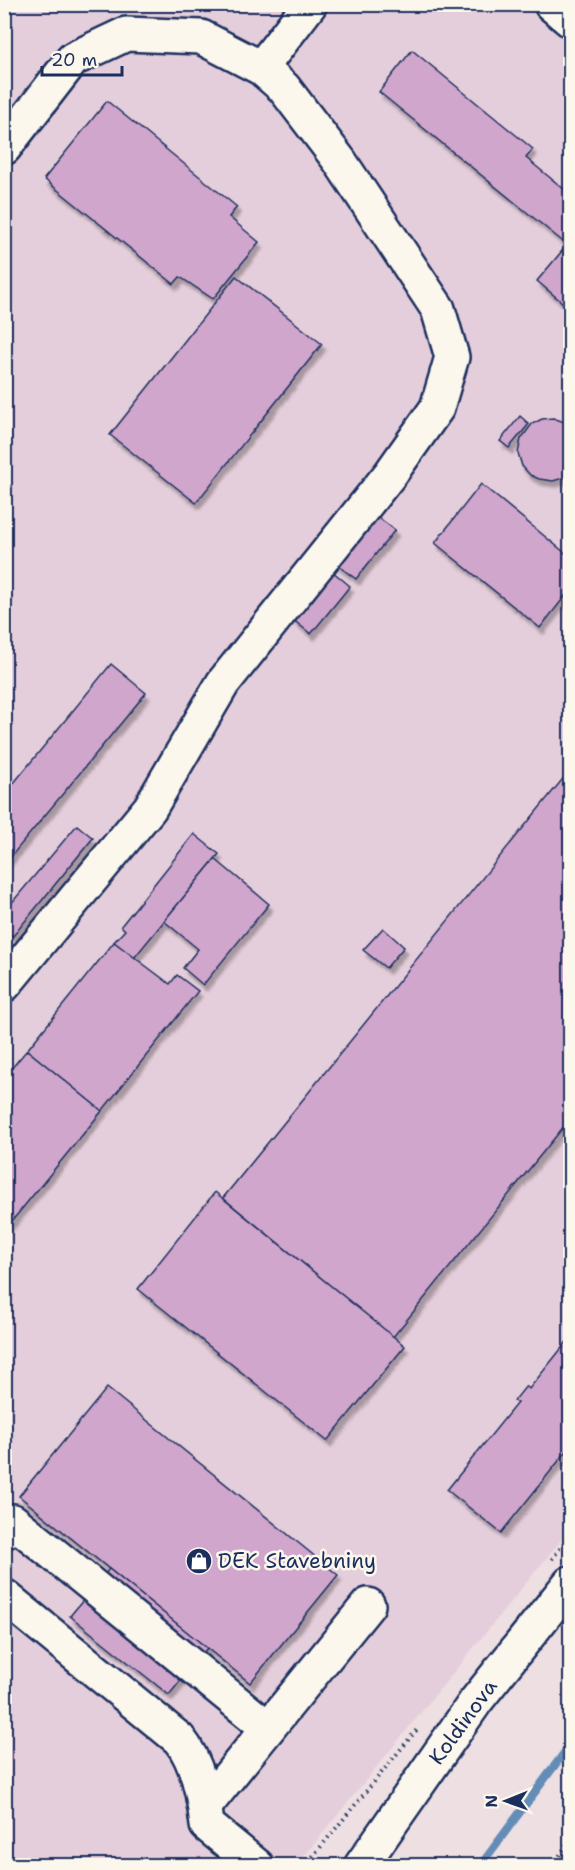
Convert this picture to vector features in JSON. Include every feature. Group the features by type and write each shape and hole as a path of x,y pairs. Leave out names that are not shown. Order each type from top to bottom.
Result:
{"street":[{"path":"261,68 310,4"},
{"path":"551,4 570,20"},
{"path":"4,148 73,59 126,34 201,37 261,68 284,88 339,160 438,309 452,357 437,408 391,473 223,683 150,808 4,985"},
{"path":"4,1532 13,1521 268,1728"},
{"name":"Koldinova","path":"362,1866 476,1701 570,1583"},
{"path":"4,1596 179,1739 190,1752 205,1806 207,1825 257,1866"},
{"path":"205,1806 368,1605"}],"path":[{"path":"553,1866 570,1840"}],"shaded area":[{"path":"5,5 570,5 570,1529 297,1865 5,1866"}],"building":[{"path":"412,50 533,149 526,158 570,194 569,308 537,281 567,245 379,92"},
{"path":"107,101 237,207 229,217 259,242 213,299 180,277 174,284 44,179"},
{"path":"236,276 322,344 196,503 110,435"},
{"path":"520,416 529,424 509,448 500,441"},
{"path":"553,418 570,424 570,476 553,481 530,475 522,466 518,453 521,439 532,424 542,419"},
{"path":"481,484 570,557 570,590 540,628 435,543"},
{"path":"375,515 395,530 356,579 336,564"},
{"path":"332,571 350,586 311,634 292,619"},
{"path":"111,664 146,693 4,865 4,795"},
{"path":"570,770 570,1119 393,1337 223,1198"},
{"path":"77,825 93,838 13,936 4,929 4,912"},
{"path":"194,834 219,854 134,958 114,942 125,930 121,926"},
{"path":"215,859 269,904 203,985 183,968 198,949 164,921"},
{"path":"383,928 404,947 386,968 363,950"},
{"path":"114,942 170,984 177,975 198,991 102,1111 27,1050"},
{"path":"27,1050 102,1111 7,1227 4,1225 4,1077"},
{"path":"215,1192 405,1346 327,1441 138,1289"},
{"path":"570,1338 570,1447 501,1533 447,1490 517,1403 514,1401 526,1386 529,1389"},
{"path":"107,1388 338,1575 250,1683 19,1496"},
{"path":"109,1569 207,1648 169,1695 70,1616"}],"waterway":[{"path":"480,1866 570,1745"}],"place":[{"name":"DEK Stavebniny","path":"199,1561"}]}
